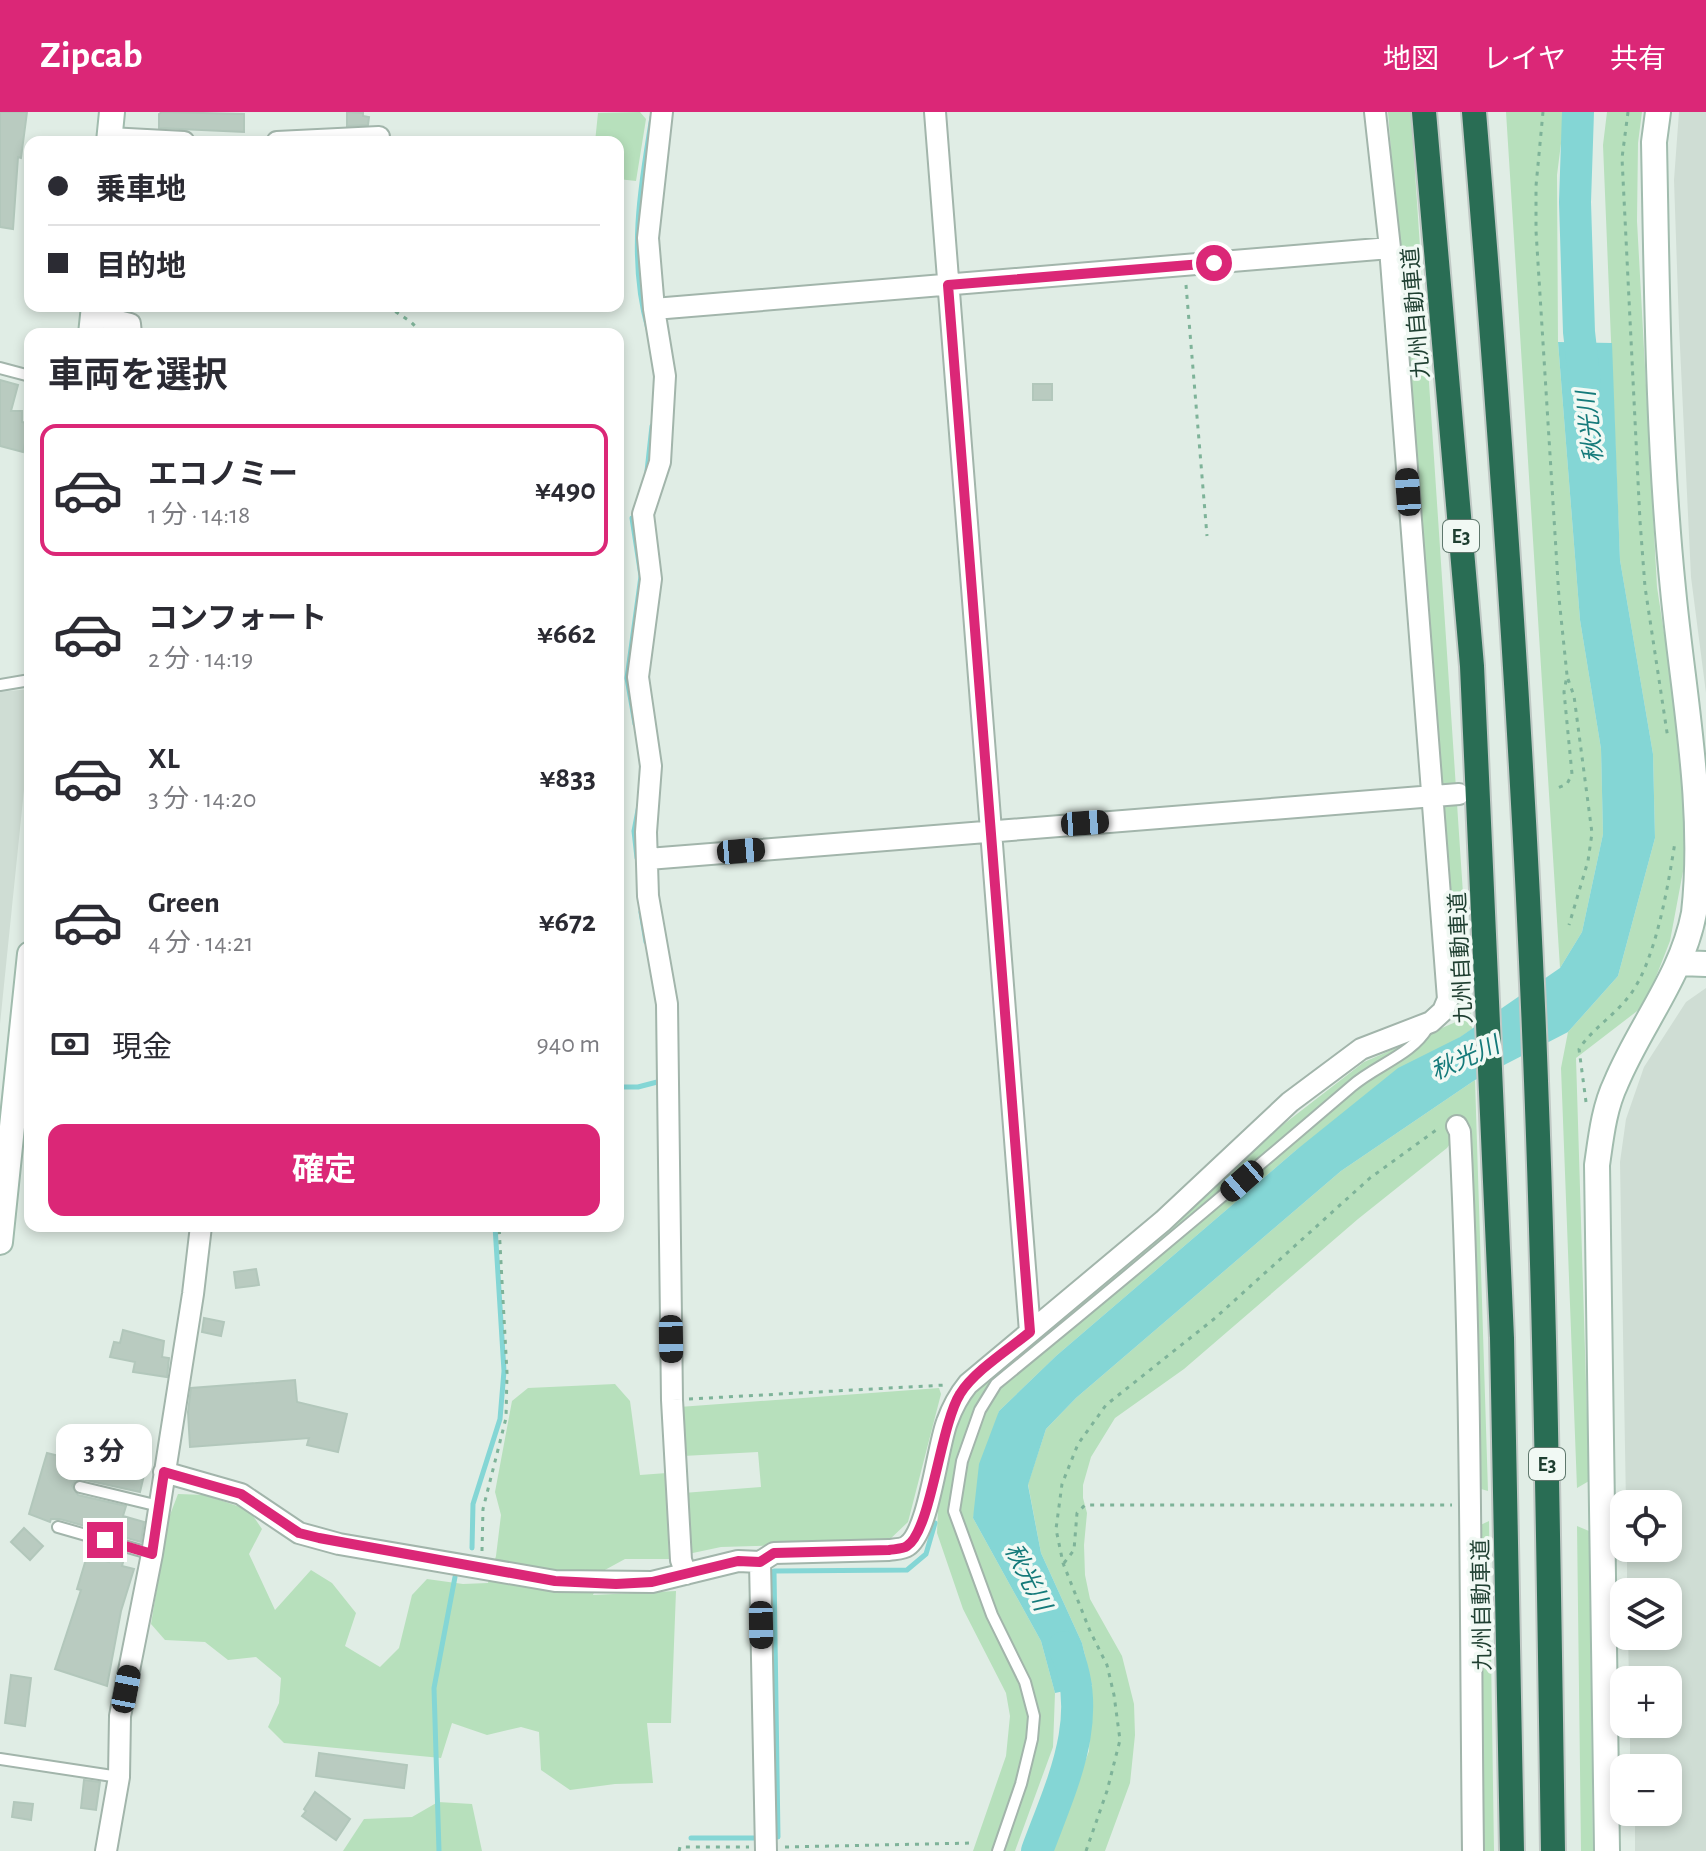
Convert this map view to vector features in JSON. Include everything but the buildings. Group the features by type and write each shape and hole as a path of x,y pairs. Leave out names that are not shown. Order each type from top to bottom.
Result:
{"highway":[{"name":"九州自動車道","path":"1424,112 1472,666 1502,1338 1512,1851"},
{"name":"E3","path":"1474,112 1514,674 1536,1078 1545,1336 1553,1851"}],"street":[{"path":"109,136 112,112"},
{"path":"662,112 648,238 654,309 665,376 660,462 643,514 651,579 638,677 651,766 646,832 648,896 667,1004 672,1400 681,1560 686,1574"},
{"path":"935,112 1030,1332"},
{"path":"164,1472 241,1494 299,1533 339,1544 555,1581 652,1582 738,1561 760,1562 774,1553 889,1550 907,1546 915,1538 925,1512 946,1424 968,1384 1163,1221 1290,1102 1361,1049 1431,1022 1443,1011 1448,999 1390,248 1375,112"},
{"path":"1607,1851 1597,1165 1602,1125 1615,1083 1679,963 1694,914 1702,835 1673,588 1657,329 1654,142 1658,112"},
{"path":"654,309 1390,248"},
{"path":"93,318 130,324 130,328"},
{"path":"648,859 1459,794"},
{"path":"1679,963 1706,964"},
{"path":"0,1242 6,1138 24,1000"},
{"path":"1457,1126 1460,1132 1463,1197 1473,1851"},
{"path":"106,1851 119,1777 120,1716 152,1554 200,1232"},
{"path":"760,1562 766,1849"}],"lane":[{"path":"0,368 24,374"},
{"path":"0,685 24,681"},
{"path":"998,1851 1021,1784 1034,1716 1025,1682 992,1615 954,1511 962,1461 980,1410 996,1384 1224,1197 1359,1079 1410,1048 1431,1022"},
{"path":"80,1487 159,1506"},
{"path":"58,1527 152,1554"},
{"path":"0,1759 119,1777"}],"path":[{"path":"1543,112 1536,186 1536,231 1559,598 1567,675 1574,696 1592,833 1588,861 1569,925"},
{"path":"1628,112 1622,158 1640,521 1645,587 1668,740"},
{"path":"1184,265 1207,536"},
{"path":"396,312 417,328"},
{"path":"1555,789 1567,784 1572,774 1564,692 1567,675"},
{"path":"1587,1112 1579,1049 1632,993 1645,969 1669,881 1676,836"},
{"path":"1086,1851 1107,1791 1120,1740 1107,1665 1063,1563 1056,1529 1062,1484 1078,1444 1106,1405 1214,1319 1370,1178 1440,1127 1450,1124 1457,1126"},
{"path":"482,1570 483,1509 506,1418 507,1373 499,1232"},
{"path":"672,1400 968,1384"},
{"path":"1063,1563 1074,1550 1077,1513 1085,1505 1469,1505"},
{"path":"679,1851 680,1847 766,1849 973,1843"}],"shaded area":[{"path":"1679,112 1706,112 1706,693 1691,577 1679,326 1674,180"},
{"path":"24,690 24,790 0,1024 0,692"},
{"path":"1706,988 1706,1851 1635,1851 1635,1826 1682,1826 1682,1754 1630,1754 1630,1738 1682,1738 1682,1666 1629,1666 1628,1650 1682,1650 1682,1578 1627,1578 1627,1562 1682,1562 1682,1490 1626,1490 1620,1162 1626,1119 1644,1067 1686,1002"}],"green space":[{"path":"640,112 646,119 636,181 624,180 624,136 596,136 598,113"},
{"path":"1388,112 1411,112 1472,1029 1295,1151 1056,1356 999,1411 973,1518 1041,1641 1055,1693 1053,1747 1015,1851 973,1851 1006,1756 1010,1716 1006,1693 963,1609 937,1533 939,1484 965,1400 1159,1237 1284,1124 1364,1062 1458,1021"},
{"path":"1506,112 1565,112 1557,175 1558,342 1580,620 1601,749 1603,834 1582,932 1560,968"},
{"path":"1607,112 1642,112 1638,143 1637,221 1657,587 1687,783 1684,866 1670,941 1645,1005 1576,1058 1589,1481 1577,1488 1561,1068 1568,1032 1618,976 1655,838 1653,754 1620,560 1603,145"},
{"path":"1475,1080 1488,1491 1474,1487 1466,1121 1447,1148 1358,1219 1184,1369 1115,1418 1091,1457 1083,1485 1087,1513 1085,1575 1090,1599 1122,1656 1134,1704 1135,1735 1130,1783 1105,1851 1052,1851 1089,1751 1092,1685 1082,1643 1041,1553 1028,1484 1046,1429 1076,1398 1341,1171"},
{"path":"615,1384 630,1401 640,1475 667,1473 669,1559 625,1559 603,1571 593,1595 676,1591 671,1723 647,1723 653,1783 570,1790 541,1770 539,1732 521,1727 487,1735 452,1723 441,1758 284,1743 268,1727 279,1703 281,1678 256,1657 228,1660 205,1642 165,1640 151,1624 168,1520 178,1494 205,1495 249,1510 262,1529 249,1554 275,1610 311,1570 332,1583 356,1613 345,1646 380,1667 399,1648 412,1595 427,1579 463,1584 488,1583 496,1556 501,1515 495,1492 512,1401 528,1388"},
{"path":"939,1388 941,1394 908,1522 887,1542 721,1547 688,1554 683,1493 761,1487 758,1452 683,1456 679,1407"},
{"path":"1489,1521 1494,1851 1480,1851 1474,1528"},
{"path":"1577,1526 1589,1531 1593,1851 1581,1851"},
{"path":"438,1802 472,1804 482,1851 343,1851 364,1819 412,1817"}],"water":[{"path":"1558,342 1612,343 1620,560 1653,754 1655,838 1618,976 1568,1032 1475,1080 1341,1171 1076,1398 1046,1429 1028,1485 1041,1553 1082,1643 1092,1685 1055,1693 1041,1641 973,1518 979,1464 999,1411 1056,1356 1295,1151 1398,1068 1460,1037 1560,968 1582,932 1603,834 1601,749 1580,620"}],"waterway":[{"name":"秋光川","path":"1578,112 1575,202 1579,332 1585,385"},
{"path":"648,329 638,277 637,250 640,197 652,117"},
{"path":"647,471 652,426"},
{"path":"632,518 641,576 627,678 635,724"},
{"path":"637,858 634,831 639,805"},
{"path":"641,912 646,942"},
{"path":"624,1087 638,1087 661,1081 661,1078"},
{"path":"472,1548 473,1504 500,1419 504,1371 495,1232"},
{"path":"778,1837 774,1571 907,1570 926,1554 935,1523"},
{"path":"439,1851 434,1688 455,1577"},
{"name":"秋光川","path":"1037,1851 1065,1776 1076,1724 1077,1698 1064,1647"},
{"path":"691,1838 754,1838"}],"route":[{"path":"105,1540 152,1554 164,1472 241,1494 299,1533 339,1544 555,1581 652,1582 738,1561 760,1562 774,1553 889,1550 907,1546 915,1538 925,1512 946,1424 960,1394 1030,1332 948,285 1214,263"}]}
